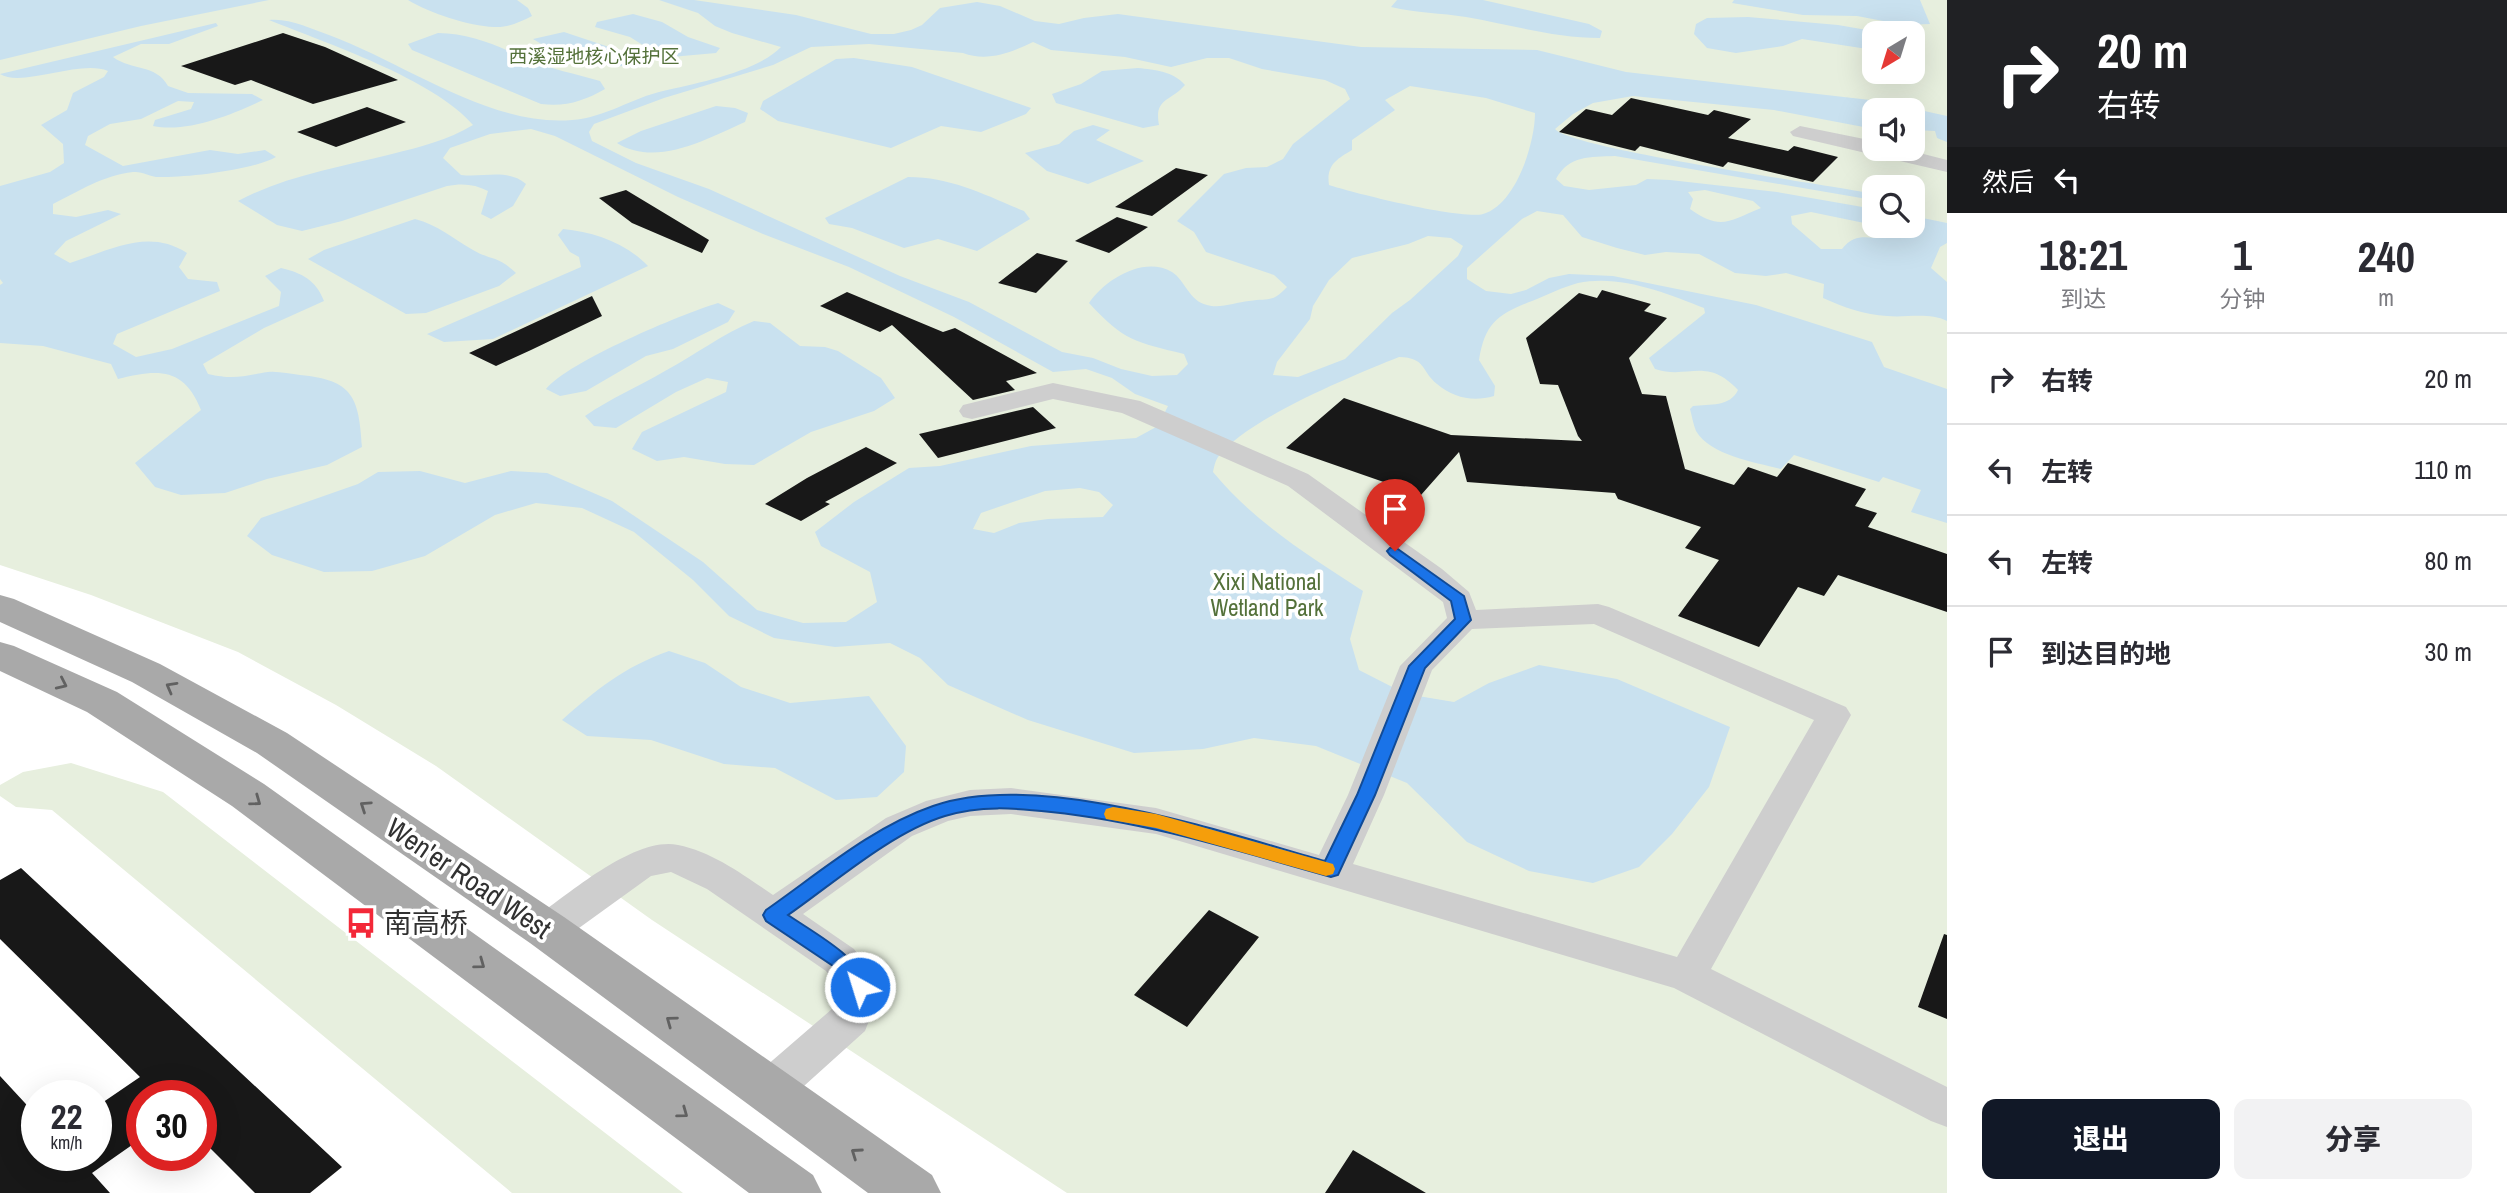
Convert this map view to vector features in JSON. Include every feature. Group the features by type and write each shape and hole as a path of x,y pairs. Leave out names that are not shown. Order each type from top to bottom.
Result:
{"main road":[{"name":"Wen'er Road West","path":"0,607 146,673 272,743 547,930 912,1193"},
{"path":"0,655 102,702 248,795 793,1193"}],"street":[{"path":"1800,132 1862,145"},
{"path":"1925,160 1947,166"},
{"path":"972,411 1053,391 1131,407 1245,455 1298,480 1431,576 1458,599 1463,620"},
{"path":"1331,870 1366,795 1417,666 1463,620 1598,614 1834,715 1687,976"},
{"path":"774,915 899,828 939,810 970,803 1011,801 1156,821 1687,976 1947,1108"},
{"path":"547,930 642,863 676,858 721,879 840,960 860,987 850,1019 768,1091"}],"green space":[{"name":"Xixi National Wetland Park","path":"0,0 1947,0 1947,1193 1067,1193 652,920 436,766 336,705 238,652 91,595 0,565"},
{"path":"71,763 163,792 683,1193 512,1193 52,810 16,807 0,796 0,785 23,772"}],"water":[{"path":"0,0 269,0 141,26 0,60"},
{"path":"408,0 517,0 528,8 532,16 509,26 484,26 450,18"},
{"path":"659,0 694,0 796,15 871,34 894,34 911,30 922,25 940,8 977,2 1000,6 1035,21 1059,24 1118,14 1361,47 1537,50 1626,72 1862,99 1862,127 1774,110 1633,96 1593,103 1573,114 1555,129 1571,137 1651,156 1862,192 1862,198 1615,156 1589,157 1574,161 1561,171 1556,179 1564,186 1589,190 1636,185 1647,179 1670,180 1777,192 1862,207 1862,223 1811,212 1791,216 1792,224 1821,249 1842,249 1854,239 1860,238 1925,238 1925,218 1947,223 1947,243 1940,247 1931,268 1947,282 1947,321 1933,317 1879,315 1854,310 1823,298 1824,284 1786,273 1766,276 1735,273 1699,254 1666,252 1645,255 1617,248 1582,237 1563,215 1537,211 1522,219 1467,268 1467,279 1486,291 1511,294 1526,290 1549,278 1569,274 1613,276 1756,305 1872,342 1884,367 1947,389 1947,523 1911,512 1921,490 1883,477 1879,482 1794,455 1781,469 1734,457 1703,440 1696,431 1690,409 1693,406 1725,402 1738,390 1727,380 1706,371 1667,372 1655,369 1649,358 1705,313 1704,308 1642,286 1610,281 1578,283 1510,310 1495,322 1485,337 1479,360 1495,386 1494,396 1471,399 1457,396 1437,384 1419,362 1399,357 1276,413 1232,442 1218,457 1213,472 1264,522 1363,591 1350,639 1359,670 1406,694 1454,702 1489,683 1539,665 1617,679 1730,727 1709,787 1672,834 1639,867 1593,883 1529,871 1467,842 1407,783 1316,746 1254,738 1203,749 1134,753 1028,720 948,685 920,658 890,643 835,647 774,638 729,616 693,580 634,532 582,508 536,503 495,515 425,556 372,571 324,572 272,555 247,536 261,518 358,484 378,472 420,471 465,483 511,471 547,473 612,501 703,562 757,610 803,623 846,622 877,602 870,572 821,546 815,532 854,502 909,468 940,466 1031,446 1136,438 1158,426 1168,406 1135,394 1112,378 1086,369 1053,372 954,317 849,267 763,234 678,197 555,136 531,129 490,134 450,148 443,158 461,175 511,176 526,184 513,206 491,219 481,214 488,191 468,185 447,186 342,221 302,231 277,225 238,201 294,179 434,142 473,125 433,92 406,78 348,51 269,20 292,22 329,35 479,104 541,120 572,120 595,116 652,94 742,70 770,56 781,47 715,26 698,13","holes":["1033,42 1051,50 1125,57 1171,67 1207,58 1229,58 1262,69 1325,80 1345,89 1350,99 1293,144 1283,159 1267,167 1246,168 1224,174 1177,221 1194,232 1206,252 1274,275 1287,287 1278,296 1223,306 1207,305 1191,295 1172,272 1149,266 1126,272 1114,279 1089,303 1112,325 1131,338 1184,354 1188,364 1177,375 1152,376 1121,369 1093,358 1062,352 969,302 900,276 709,189 636,163 592,141 589,132 594,124 664,98 773,65 811,47 869,44 981,57 1007,53","1410,86 1486,98 1535,113 1532,140 1521,171 1505,199 1495,208 1483,214 1453,213 1407,205 1329,185 1331,168 1337,160 1352,150 1352,140 1395,110 1385,100","1705,190 1753,201 1761,208 1725,222 1710,220 1690,209 1693,199 1688,192","1428,236 1451,238 1463,246 1458,256 1392,313 1345,359 1298,377 1273,375 1277,362 1310,319 1313,306 1329,280 1352,258 1408,244","1080,488 1099,492 1113,505 1103,517 1019,523 994,533 973,529 981,513 1045,491"]},
{"path":"1397,0 1483,0 1589,24 1602,31 1600,38 1550,33 1466,17 1391,7"},
{"path":"1734,0 1920,0 1930,24 1925,24 1925,21 1883,21 1857,16 1803,15 1732,3"},
{"path":"633,14 662,22 688,37 720,48 716,53 671,57 654,52 630,37 595,27 597,22"},
{"path":"1748,17 1862,29 1862,48 1802,39 1783,46 1736,53 1707,48 1694,34 1696,24 1707,18"},
{"path":"216,23 218,26 169,44 141,44 113,57 157,74 168,86 188,93 252,94 263,100 223,117 195,125 166,128 153,126 155,120 191,109 194,102 178,101 141,119 110,124 88,136 85,145 123,166 210,150 238,154 265,150 276,157 252,166 219,172 159,177 133,172 92,184 53,204 53,214 76,217 108,210 121,214 66,241 54,254 70,263 129,244 158,242 187,253 179,267 188,279 217,282 220,291 117,334 113,344 136,357 172,349 279,306 281,292 265,276 281,268 307,278 324,301 264,328 203,364 208,374 217,376 238,377 280,372 332,381 350,394 355,404 362,447 327,465 267,479 225,493 181,495 155,487 135,463 201,410 194,396 178,379 157,373 118,379 111,364 43,346 0,343 0,285 3,283 0,279 0,186 50,172 64,163 63,144 41,125 67,110 73,93 104,77 108,71 82,68 22,78 0,74"},
{"path":"564,32 642,58 644,63 632,66 607,65 543,45 533,39"},
{"path":"438,33 484,41 545,66 600,81 605,89 575,102 541,104 412,50 408,44"},
{"path":"854,58 912,67 1031,108 1026,114 981,132 941,126 891,148 778,121 760,109 763,101 836,59"},
{"path":"1138,68 1169,74 1185,85 1161,105 1159,125 1143,128 1056,103 1052,94 1081,84 1102,71"},
{"path":"716,106 735,108 748,113 745,122 699,142 665,152 632,150 617,143 641,131"},
{"path":"1925,111 1947,116 1947,142 1937,138 1935,131 1925,131"},
{"path":"1093,125 1110,130 1096,140 1144,161 1088,184 1047,171 1025,153 1059,144 1074,131"},
{"path":"908,177 939,180 967,188 1024,211 1030,219 977,251 938,239 904,248 852,228 829,224 825,218"},
{"path":"415,219 438,228 516,273 499,286 426,313 406,314 308,259 324,250"},
{"path":"563,229 609,240 630,251 648,266 493,339 444,342 427,334 581,267 579,257 570,252 558,235"},
{"path":"718,303 735,311 728,322 673,349 646,356 586,391 560,396 546,389 558,378 600,353 653,328"},
{"path":"754,321 770,323 800,346 825,347 838,351 881,378 895,398 874,411 811,432 754,465 725,464 684,457 657,461 632,449 642,432 726,392 728,382 707,378 676,392 616,428 594,426 585,416 731,332"},
{"path":"669,651 705,663 741,687 790,703 869,696 906,746 904,772 877,797 836,800 775,768 724,764 651,740 587,736 562,720 612,680 638,664"}],"building":[{"path":"283,33 325,47 398,80 313,104 251,80 235,85 181,66"},
{"path":"1631,98 1708,115 1714,110 1751,119 1728,138 1788,151 1794,146 1838,157 1813,182 1728,162 1723,167 1640,146 1635,151 1559,132 1586,109 1612,115"},
{"path":"367,107 406,122 336,147 297,132"},
{"path":"1176,168 1208,175 1152,216 1115,207"},
{"path":"626,190 709,240 702,253 632,223 599,198"},
{"path":"1117,217 1148,227 1109,253 1075,241"},
{"path":"1037,253 1068,261 1036,293 998,283"},
{"path":"1602,290 1651,304 1644,311 1667,318 1629,358 1642,394 1666,396 1685,469 1734,485 1748,467 1777,477 1788,463 1866,489 1855,506 1877,513 1868,527 1947,554 1947,612 1838,575 1824,596 1798,587 1759,647 1678,616 1719,560 1685,548 1701,527 1618,499 1615,493 1467,482 1459,452 1421,495 1286,448 1344,398 1451,435 1582,441 1558,385 1540,384 1526,338 1579,293 1597,298"},
{"path":"847,292 943,332 955,328 1037,373 1006,381 1015,390 973,400 892,325 880,332 820,306"},
{"path":"592,296 602,316 531,350 496,366 469,353"},
{"path":"1033,407 1056,428 938,458 919,434"},
{"path":"866,447 897,463 825,502 830,504 801,521 765,504 807,478"},
{"path":"21,868 342,1167 310,1193 255,1193 217,1155 217,1080 136,1080 140,1077 0,939 0,880"},
{"path":"1209,910 1259,937 1187,1027 1134,995"},
{"path":"1944,934 1947,935 1947,1019 1918,1007"},
{"path":"0,1076 21,1099 21,1171 95,1171 92,1173 110,1193 0,1193"},
{"path":"126,1087 126,1149 112,1159 112,1096"},
{"path":"1353,1150 1426,1193 1325,1193"}],"slow traffic":[{"path":"1113,814 1156,821 1326,869"}],"place":[{"name":"南高桥","path":"361,923"}],"route":[{"path":"860,987 840,960 774,915 899,828 939,810 970,803 1011,801 1071,807 1156,821 1331,870 1366,795 1417,666 1463,620 1458,599 1395,551"}],"park label":[{"name":"西溪湿地核心保护区","path":"594,56"}]}
